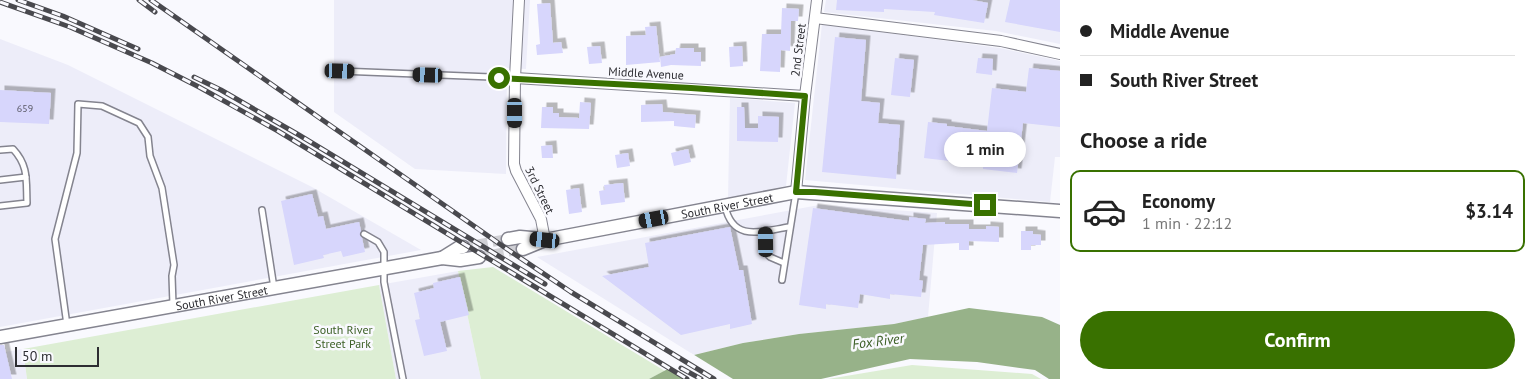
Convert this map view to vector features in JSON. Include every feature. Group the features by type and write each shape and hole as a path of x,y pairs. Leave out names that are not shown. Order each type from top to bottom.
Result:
{"street":[{"name":"3rd Street","path":"519,0 515,78 514,164 541,219 545,240"},
{"name":"2nd Street","path":"796,192 817,0"},
{"path":"815,18 1001,42 1060,54"},
{"name":"Middle Avenue","path":"515,78 805,96"},
{"name":"South River Street","path":"523,249 545,240 796,192 1060,211"},
{"name":"South River Street","path":"508,239 520,237 545,240"},
{"name":"South River Street","path":"442,258 463,247"},
{"name":"South River Street","path":"0,338 442,258 460,260 479,257"}],"lane":[{"path":"340,71 515,78"},
{"path":"67,326 55,239 77,153 78,104 102,106 139,123 148,137 150,156 162,188 174,265 172,276 173,306"},
{"path":"0,150 13,149 21,158 25,167 27,203 0,206"},
{"path":"0,180 26,177"},
{"path":"782,280 789,226 796,192"},
{"path":"725,205 728,218 744,231 752,233 789,226"},
{"path":"262,210 274,288"},
{"path":"766,230 766,253 770,257 784,263"},
{"path":"364,234 378,242 383,248 384,282 403,379"}],"shaded area":[{"path":"334,0 530,0 526,69 507,68 506,174 415,169 334,112"},
{"path":"826,0 1060,0 1060,44 996,31 824,12"},
{"path":"822,24 999,48 1060,61 1060,157 1055,157 1050,202 805,180"},
{"path":"0,39 68,65 312,187 421,250 0,327"},
{"path":"730,98 795,103 786,186 728,198"},
{"path":"819,205 937,213 928,317 894,324 799,334 743,343 694,355 537,257"},
{"path":"458,271 481,379 396,379 379,285"},
{"path":"23,349 27,379 0,379 0,353"}],"green space":[{"path":"493,267 665,371 649,379 481,379 458,271"},
{"name":"South River Street Park","path":"379,285 396,379 27,379 23,349"},
{"path":"912,365 1032,374 1041,379 828,379"}],"water":[{"name":"Fox River","path":"969,308 1042,317 1060,325 1060,379 1049,379 1035,370 977,362 910,359 821,379 649,379 694,355 743,343 799,334 894,324"}],"pier":[{"path":"691,353 733,379 686,379 666,367"}],"building":[{"path":"837,0 972,0 988,3 984,23 934,15 935,12 884,9 884,12 836,10"},
{"path":"1010,0 1060,0 1060,32 1005,22"},
{"path":"550,3 553,43 561,42 563,53 537,55 536,45 540,44 537,4"},
{"path":"782,8 799,9 798,21 791,21 790,51 781,50 780,72 760,71 762,34 781,34"},
{"path":"656,26 660,62 626,65 626,36 646,35 645,27"},
{"path":"835,37 866,40 861,101 880,103 878,123 900,125 896,179 822,172"},
{"path":"600,46 602,63 589,64 587,47"},
{"path":"742,46 743,66 730,67 729,47"},
{"path":"676,48 694,48 694,52 701,52 701,66 671,65 661,67 660,57 675,54"},
{"path":"895,58 914,60 910,97 891,95"},
{"path":"978,58 993,59 992,75 976,73"},
{"path":"1029,68 1060,71 1060,127 1023,123 1017,173 924,158 928,122 987,131 992,88 1026,92"},
{"path":"0,90 51,93 49,124 0,122"},
{"path":"580,102 591,103 589,129 541,128 542,107 553,107 553,113 559,113 559,117 579,118"},
{"path":"662,104 663,112 696,115 695,128 674,126 674,121 641,122 641,105"},
{"path":"737,107 744,107 745,128 758,128 758,116 779,117 778,142 737,141"},
{"path":"552,145 553,158 542,158 541,146"},
{"path":"688,149 691,162 674,166 671,153"},
{"path":"628,153 630,166 617,168 615,155"},
{"path":"623,183 625,202 601,205 599,191 605,190 604,185"},
{"path":"579,188 582,212 569,214 566,190"},
{"path":"312,194 318,217 323,216 326,229 359,222 365,252 343,257 341,251 323,255 324,258 294,265 281,201"},
{"path":"813,208 909,221 909,217 926,219 925,223 969,224 969,229 986,229 986,226 999,227 999,242 969,241 969,250 959,250 959,243 923,245 919,280 923,281 921,297 890,294 890,299 860,294 858,308 826,304 826,309 799,305"},
{"path":"730,227 739,270 743,270 752,324 730,329 730,324 681,335 602,276 649,267 645,243"},
{"path":"1021,231 1033,231 1033,234 1041,235 1041,245 1031,245 1031,250 1021,250"},
{"path":"460,277 469,315 440,322 447,351 424,356 415,320 420,319 414,293 434,288 433,283"},
{"path":"0,345 4,345 12,379 0,379"}],"tunnel":[{"path":"463,247 508,239"},
{"path":"479,257 523,249"}],"railway":[{"path":"18,0 63,16 138,49"},
{"path":"139,0 155,12"},
{"path":"151,0 504,247 571,292 714,379"},
{"path":"0,2 70,27 152,63 199,87 278,131 687,379"},
{"path":"194,77 221,90 299,135 545,284"},
{"path":"681,368 701,379"}],"route":[{"path":"499,78 805,96 796,192 985,205"}]}
